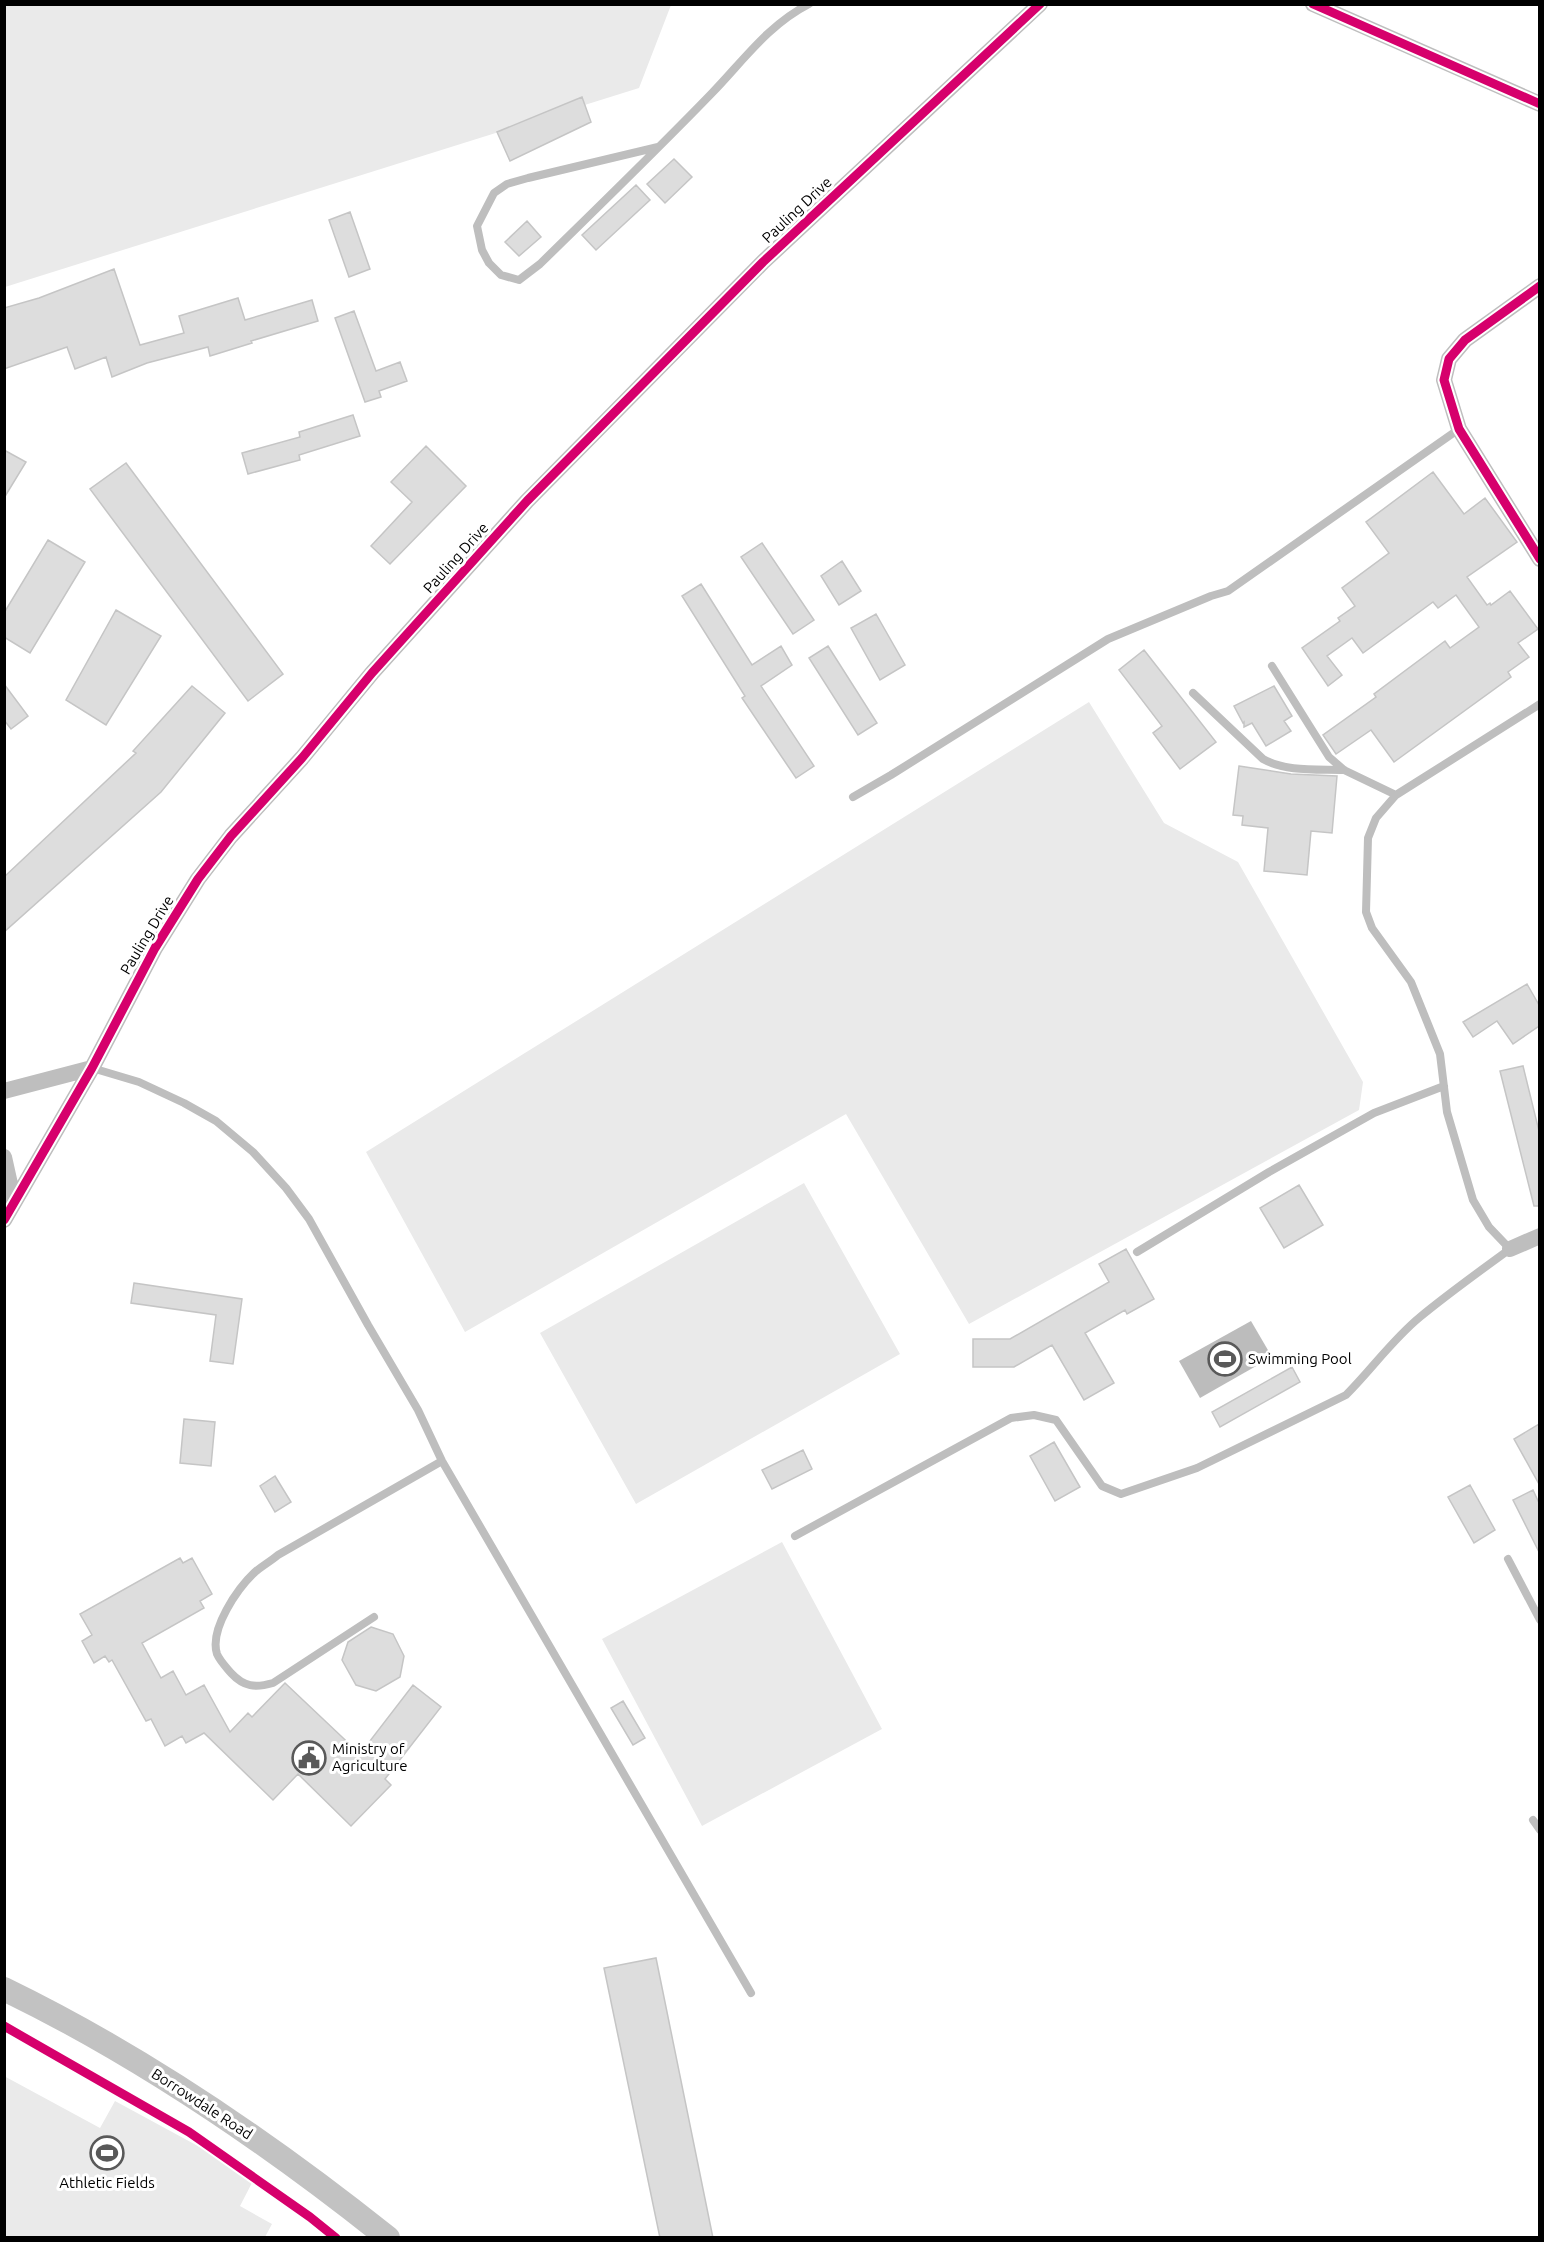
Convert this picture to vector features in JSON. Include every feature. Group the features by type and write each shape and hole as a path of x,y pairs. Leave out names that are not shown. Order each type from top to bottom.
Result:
{"main road":[{"name":"Borrowdale Road","path":"4,1989 60,2016 206,2104 313,2179 388,2238"}],"street":[{"name":"Pauling Drive","path":"4,1220 92,1068 155,948 198,879 231,836 302,758 372,673 527,501 755,270 1040,4"},
{"path":"1312,4 1539,104"},
{"path":"1539,286 1465,340 1449,359 1444,381 1459,429 1539,559"},
{"path":"4,1091 92,1068"},
{"path":"4,1156 14,1202"},
{"path":"1510,1249 1539,1236"}],"lane":[{"path":"658,147 507,184 494,193 477,226 489,263 501,275 519,279 540,264 658,147 714,91 759,40 790,15 809,4"},
{"path":"853,796 891,775 1108,639 1228,591 1459,429"},
{"path":"1272,666 1329,757 1344,770 1396,795"},
{"path":"1192,693 1263,759 1282,767 1344,770"},
{"path":"795,1536 1011,1418 1034,1415 1056,1420 1102,1486 1121,1494 1197,1468 1346,1395 1364,1377 1381,1354 1419,1317 1510,1249 1489,1227 1473,1200 1447,1112 1440,1054 1411,982 1372,928 1366,912 1368,838 1376,818 1396,795 1539,704"},
{"path":"92,1068 140,1082 216,1121 260,1159 309,1219 418,1410 442,1461 751,1993"},
{"path":"1137,1252 1269,1172 1374,1113 1444,1086"},
{"path":"374,1617 273,1683 259,1687 248,1686 235,1677 217,1655 215,1643 219,1624 238,1593 256,1571 278,1555 442,1461"},
{"path":"1508,1558 1539,1620"},
{"path":"1533,1820 1539,1830"}],"shaded area":[{"path":"5,5 671,5 639,88 5,287"},
{"path":"1089,702 1164,823 1238,862 1363,1082 1359,1110 969,1324 846,1114 465,1332 366,1152"},
{"path":"804,1183 900,1354 636,1504 540,1333"},
{"name":"Swimming Pool","path":"1251,1321 1272,1357 1200,1398 1179,1361"},
{"path":"782,1542 882,1729 702,1826 602,1639"},
{"name":"Athletic Fields","path":"4,2076 100,2128 115,2101 255,2177 240,2206 272,2224 265,2237 5,2237"}],"building":[{"path":"582,97 591,122 510,161 497,132"},
{"path":"674,159 692,177 665,203 647,184"},
{"path":"636,185 650,200 596,250 582,235"},
{"path":"350,212 370,269 349,277 329,220"},
{"path":"527,221 541,237 519,256 505,242"},
{"path":"114,269 140,345 184,333 179,316 238,298 245,320 312,300 318,321 210,356 208,347 147,363 112,377 106,357 75,369 67,347 4,369 4,308 39,298"},
{"path":"354,311 376,371 400,362 407,381 379,391 381,397 365,402 335,318"},
{"path":"353,415 360,436 299,455 300,460 248,474 242,453 300,437 299,432"},
{"path":"426,446 466,486 390,564 371,546 412,502 391,482"},
{"path":"4,450 26,462 4,498"},
{"path":"126,463 283,674 248,701 90,489"},
{"path":"1433,472 1464,514 1485,498 1517,542 1467,577 1487,605 1490,603 1491,605 1510,591 1538,629 1518,643 1529,657 1508,672 1511,677 1394,762 1371,730 1336,754 1323,735 1376,697 1374,694 1445,641 1450,648 1479,627 1456,595 1438,608 1433,602 1363,653 1352,638 1327,656 1342,675 1328,686 1302,648 1340,621 1338,618 1355,606 1342,588 1389,553 1366,522"},
{"path":"48,540 85,562 30,653 4,637 4,613"},
{"path":"762,543 814,620 793,634 741,557"},
{"path":"842,561 861,591 839,605 821,576"},
{"path":"701,584 752,665 781,646 792,665 761,686 814,766 796,778 742,698 745,696 682,596"},
{"path":"116,610 161,636 106,725 66,700"},
{"path":"876,614 905,665 880,680 851,628"},
{"path":"828,646 877,723 858,735 809,658"},
{"path":"1144,650 1216,742 1180,769 1153,733 1162,726 1119,670"},
{"path":"4,684 28,716 11,729 4,720"},
{"path":"192,686 225,713 161,792 4,932 4,877 136,753 133,751"},
{"path":"1274,686 1292,716 1284,721 1291,731 1266,746 1252,723 1244,727 1244,722 1234,706"},
{"path":"1239,766 1291,774 1337,776 1332,833 1311,831 1307,875 1264,871 1268,828 1242,825 1243,816 1233,815"},
{"path":"1527,984 1539,1005 1539,1026 1513,1044 1497,1021 1473,1037 1463,1022"},
{"path":"1523,1066 1539,1131 1539,1206 1534,1206 1500,1071"},
{"path":"1299,1185 1323,1225 1284,1248 1260,1208"},
{"path":"1126,1249 1154,1299 1127,1314 1125,1310 1085,1333 1114,1383 1084,1400 1052,1345 1014,1367 973,1367 973,1339 1010,1339 1109,1282 1099,1264"},
{"path":"134,1283 242,1299 233,1364 210,1361 216,1315 131,1303"},
{"path":"1292,1367 1300,1382 1220,1427 1212,1412"},
{"path":"184,1419 215,1422 211,1466 180,1463"},
{"path":"1539,1424 1539,1484 1514,1439"},
{"path":"1054,1442 1080,1487 1055,1501 1030,1456"},
{"path":"803,1450 812,1469 772,1489 762,1470"},
{"path":"275,1476 291,1502 275,1512 260,1486"},
{"path":"1470,1485 1495,1530 1474,1543 1448,1497"},
{"path":"1533,1490 1539,1503 1539,1552 1513,1500"},
{"path":"180,1558 183,1563 192,1558 212,1594 200,1601 204,1608 142,1643 161,1678 173,1671 186,1695 204,1685 230,1732 248,1713 252,1717 285,1683 360,1754 413,1685 441,1707 385,1779 391,1785 351,1826 298,1774 273,1800 204,1733 186,1743 182,1736 165,1746 151,1719 146,1721 112,1660 109,1662 105,1656 94,1663 82,1641 92,1635 80,1614"},
{"path":"371,1627 393,1634 404,1656 400,1677 376,1691 356,1685 342,1660 348,1642"},
{"path":"623,1701 645,1738 633,1745 611,1708"},
{"path":"656,1958 713,2238 660,2238 604,1968"}],"cycle path":[{"path":"4,1220 92,1068 155,948 198,879 231,836 302,758 372,673 527,501 763,262 1040,4"},
{"path":"1313,4 1540,104"},
{"path":"1540,286 1465,340 1449,359 1444,380 1459,429 1540,559"},
{"path":"4,2026 189,2132 310,2217 336,2238"}],"place":[{"name":"Swimming Pool","path":"1225,1359"},
{"name":"Ministry of Agriculture","path":"309,1758"},
{"name":"Athletic Fields","path":"107,2153"}]}
